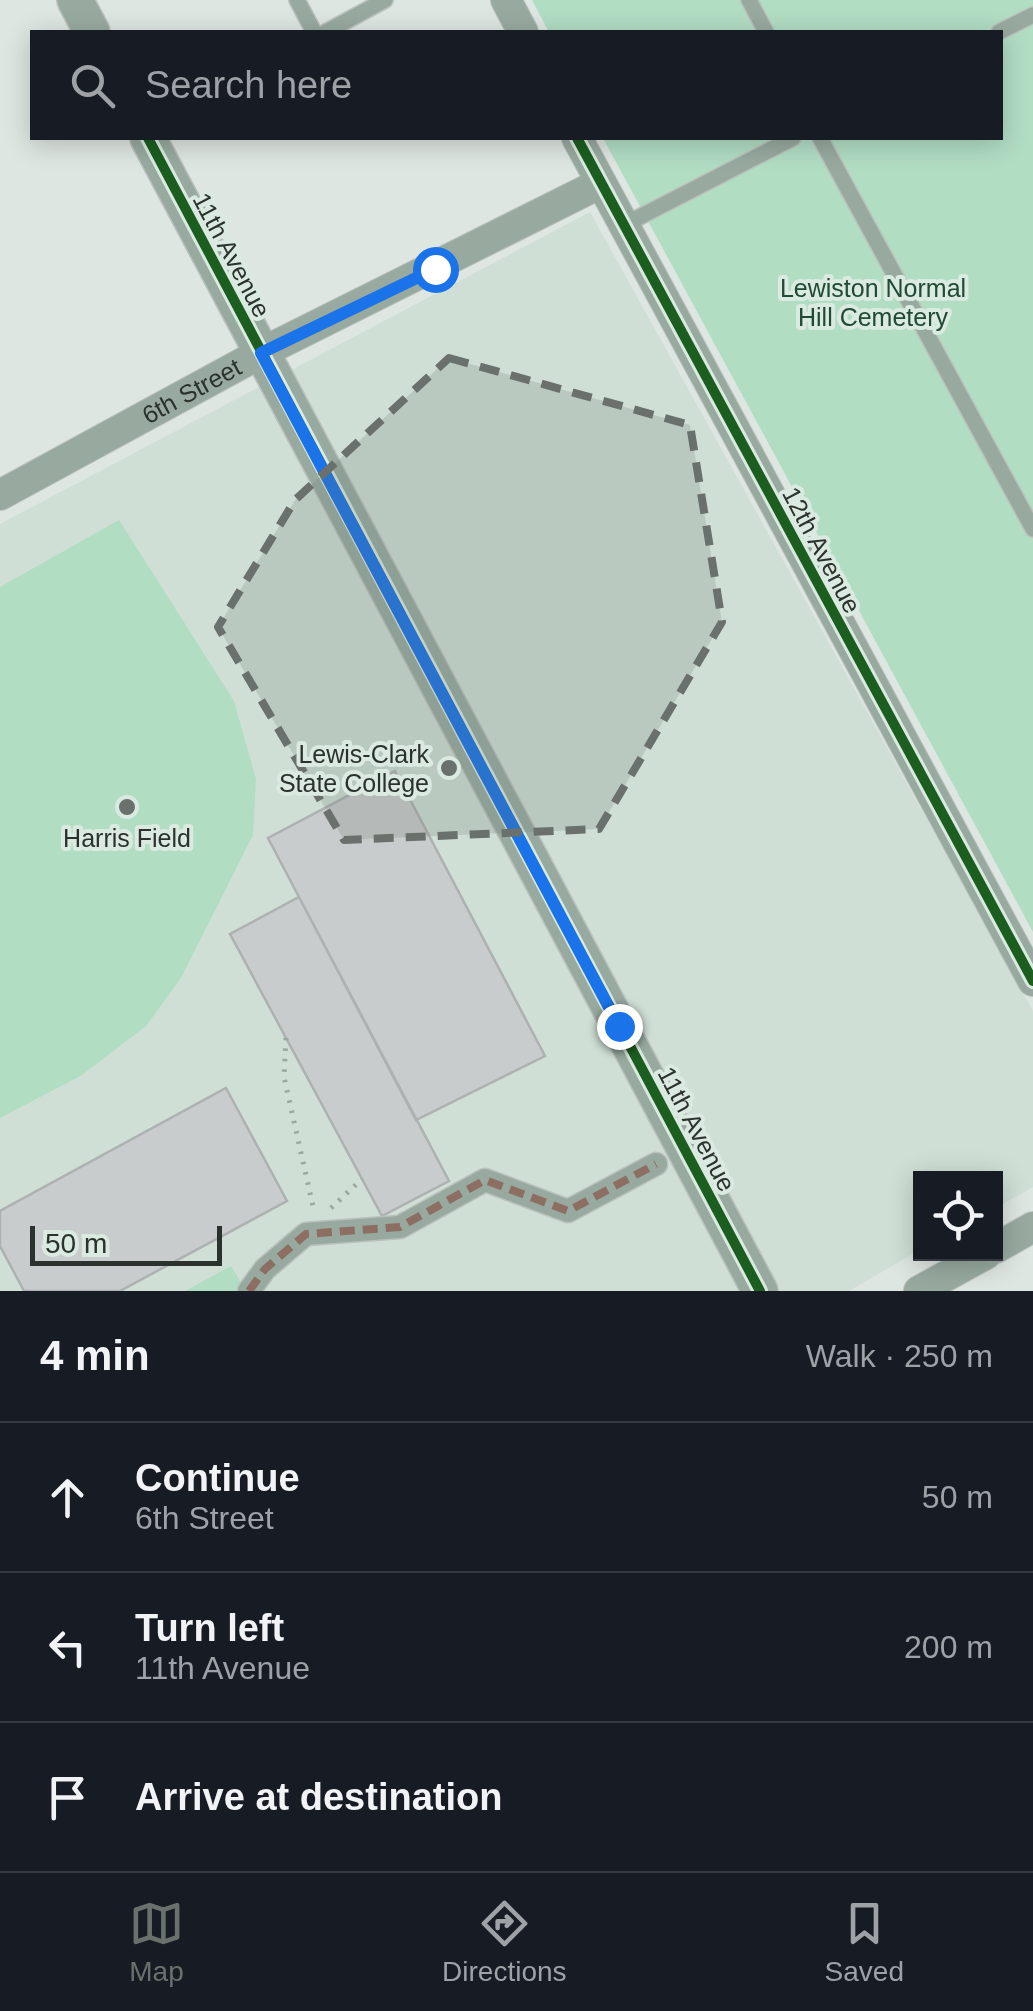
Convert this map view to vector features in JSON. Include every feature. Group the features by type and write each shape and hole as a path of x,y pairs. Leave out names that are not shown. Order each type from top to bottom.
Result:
{"street":[{"path":"75,0 91,30"},
{"path":"506,0 522,30"},
{"name":"11th Avenue","path":"149,140 760,1291"},
{"name":"12th Avenue","path":"579,140 1033,981"},
{"name":"6th Street","path":"0,495 261,353 601,183"},
{"path":"249,1291 279,1257 315,1229 400,1227 484,1180 568,1211 656,1164"},
{"path":"1003,1244 1033,1227"},
{"path":"919,1291 973,1261"}],"lane":[{"path":"297,0 313,30"},
{"path":"330,30 385,0"},
{"path":"749,0 765,30"},
{"path":"1003,30 1033,15"},
{"path":"624,225 789,140"},
{"path":"821,140 1033,530"}],"path":[{"path":"286,1038 284,1076 312,1196 315,1229"},
{"path":"315,1229 362,1179"}],"highlighted area":[{"path":"449,358 690,425 722,622 599,829 344,840 218,627 295,500"}],"shaded area":[{"name":"Lewis-Clark State College","path":"590,212 1033,1011 1033,1187 1003,1204 1003,1171 913,1171 913,1254 849,1291 0,1291 0,524"}],"green space":[{"name":"Lewiston Normal Hill Cemetery","path":"532,0 1033,0 1033,932 604,140 1003,140 1003,30 548,30"},
{"name":"Harris Field","path":"119,520 234,701 256,779 253,835 181,978 146,1026 82,1075 0,1118 0,587"},
{"path":"231,1266 246,1291 185,1291"}],"building":[{"path":"395,771 545,1056 416,1120 268,838"},
{"path":"299,897 449,1181 382,1216 230,934"},
{"path":"226,1088 287,1201 120,1291 24,1291 0,1246 0,1211"}],"marked path":[{"path":"249,1291 265,1269 306,1234 400,1227 485,1180 568,1211 656,1164"}],"cycle path":[{"path":"149,140 760,1291"},
{"path":"578,140 1033,981"}],"place":[{"name":"Lewis-Clark State College","path":"449,768"},
{"name":"Harris Field","path":"127,807"}],"route":[{"path":"435,269 261,353 619,1026"}]}
